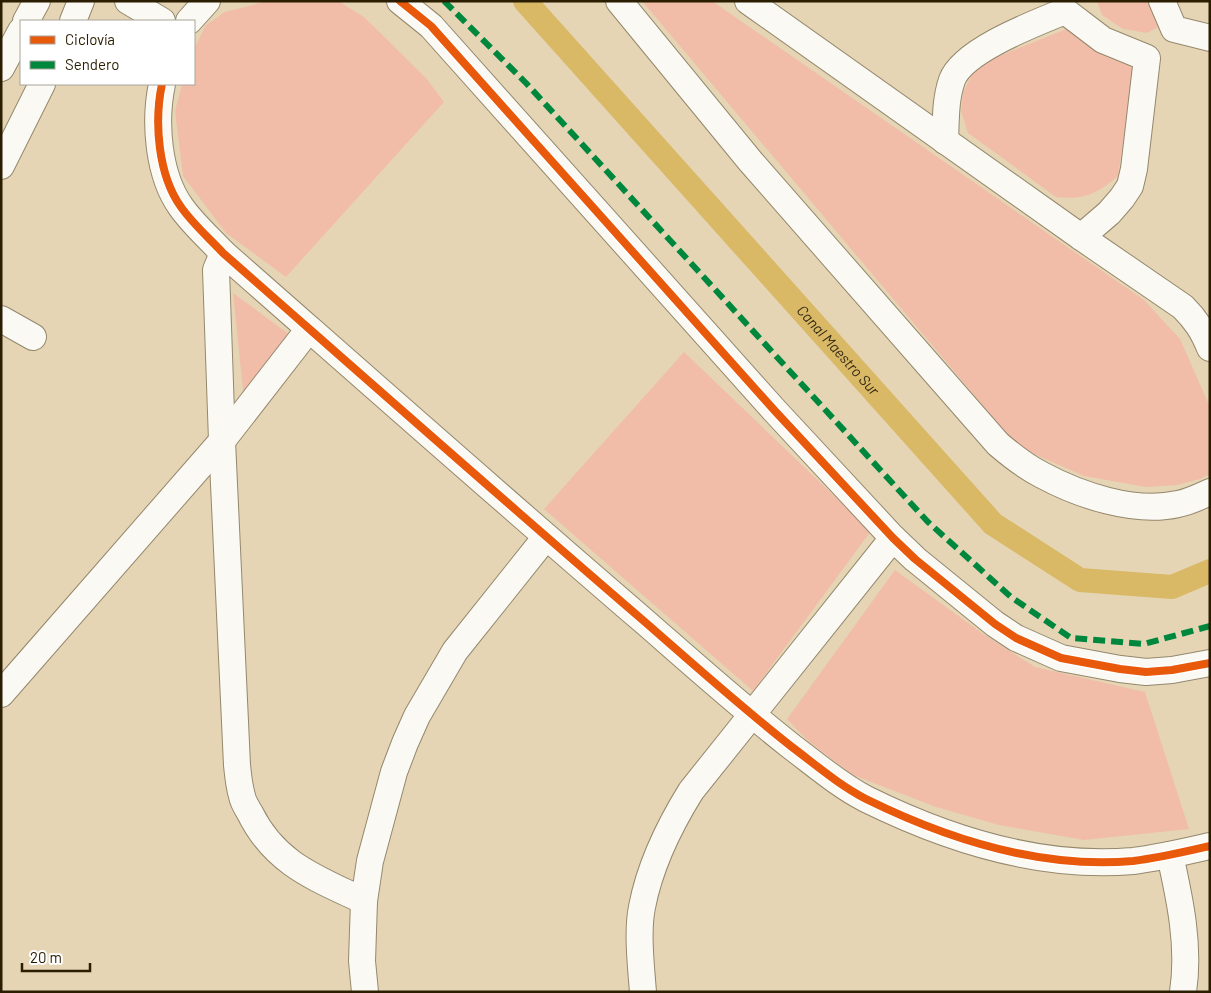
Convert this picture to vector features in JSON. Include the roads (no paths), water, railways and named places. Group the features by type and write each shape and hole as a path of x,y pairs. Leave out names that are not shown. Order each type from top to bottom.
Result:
{"street":[{"path":"27,20 37,1"},
{"path":"72,20 81,1"},
{"path":"128,1 160,20"},
{"path":"400,1 431,26 775,411 893,538 915,559 995,624 1016,638 1061,658 1146,672 1172,670 1210,663"},
{"path":"619,1 751,162 998,444 1018,461 1043,476 1094,498 1124,504 1151,507 1177,505 1210,492"},
{"path":"748,1 945,142 1183,307 1202,329 1210,348"},
{"path":"1162,1 1174,29 1210,38"},
{"path":"945,142 947,104 952,79 964,64 1000,39 1068,6 1103,40 1147,58"},
{"path":"1081,237 1109,212 1130,186 1134,169 1147,58 1174,29"},
{"path":"1,68 20,33"},
{"path":"1,166 42,85"},
{"path":"162,85 159,97 158,129 161,156 170,186 180,206 223,253 752,715 846,788 938,830 978,844 1024,854 1094,862 1132,861 1210,846"},
{"path":"223,253 216,270 237,765 242,797 255,824 271,846 306,873 364,901"},
{"path":"1,319 33,337"},
{"path":"1,694 222,441 309,329"},
{"path":"364,992 362,961 364,901 370,860 394,772 417,716 455,651 546,537"},
{"path":"643,992 640,959 641,909 651,870 676,815 691,792 893,538"},
{"path":"1170,855 1181,907 1185,946 1183,992"}],"waterway":[{"name":"Canal Maestro Sur","path":"525,1 993,524 1080,580 1172,587 1210,571"}]}
